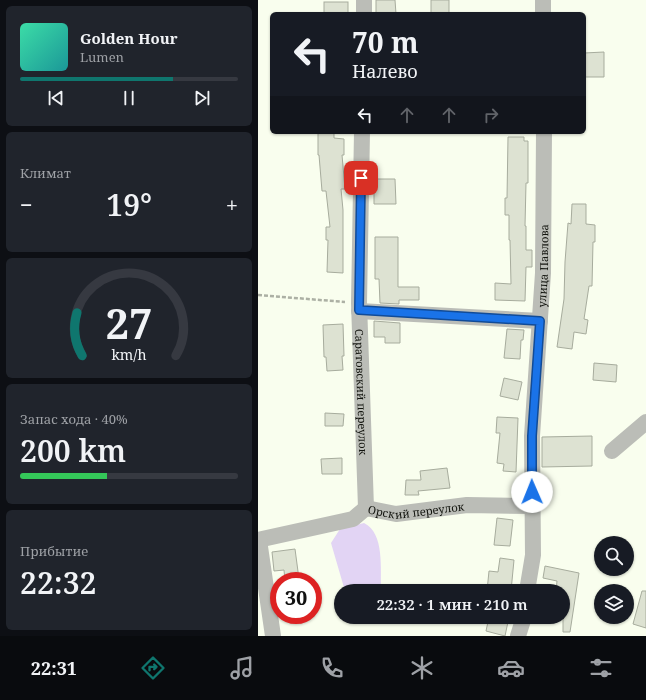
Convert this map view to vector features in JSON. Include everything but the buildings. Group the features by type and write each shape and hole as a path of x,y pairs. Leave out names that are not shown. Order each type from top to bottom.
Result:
{"street":[{"path":"364,0 364,12"},
{"path":"543,0 543,12"},
{"name":"Саратовский переулок","path":"362,134 359,307 366,508"},
{"name":"улица Павлова","path":"528,584 532,555 532,436 543,273 544,134"},
{"path":"359,307 540,321"},
{"path":"612,451 646,422"},
{"name":"Орский переулок","path":"259,540 353,519 366,508 396,514 467,505 532,506"},
{"path":"259,540 273,636"},
{"path":"518,636 522,624"}],"path":[{"path":"258,295 359,307"}],"shaded area":[{"path":"364,523 371,528 378,543 380,553 381,584 343,584 331,543 340,529"}],"route":[{"path":"361,178 359,310 540,321 532,436 532,492"}]}
